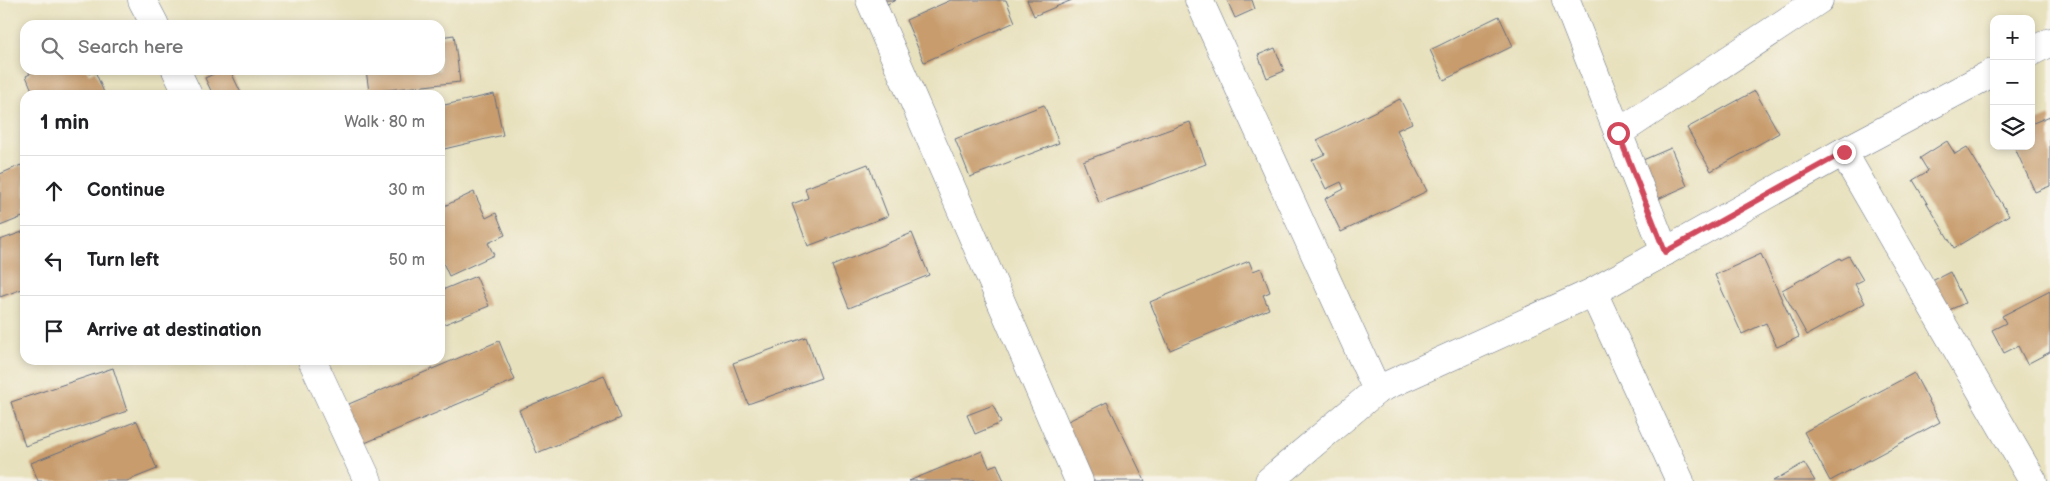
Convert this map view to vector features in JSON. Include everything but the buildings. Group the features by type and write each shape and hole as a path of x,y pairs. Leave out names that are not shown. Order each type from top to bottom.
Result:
{"street":[{"path":"142,0 152,20"},
{"path":"870,0 1080,481"},
{"path":"1199,0 1377,390"},
{"path":"1566,0 1665,252"},
{"path":"1618,133 1819,0"},
{"path":"2035,50 2050,42"},
{"path":"1269,481 1377,390 1593,292 1844,152 1990,74"},
{"path":"178,75 186,90"},
{"path":"1844,152 2033,481"},
{"path":"1593,292 1680,481"},
{"path":"314,365 368,481"}],"route":[{"path":"1618,133 1665,252 1844,152"}]}
